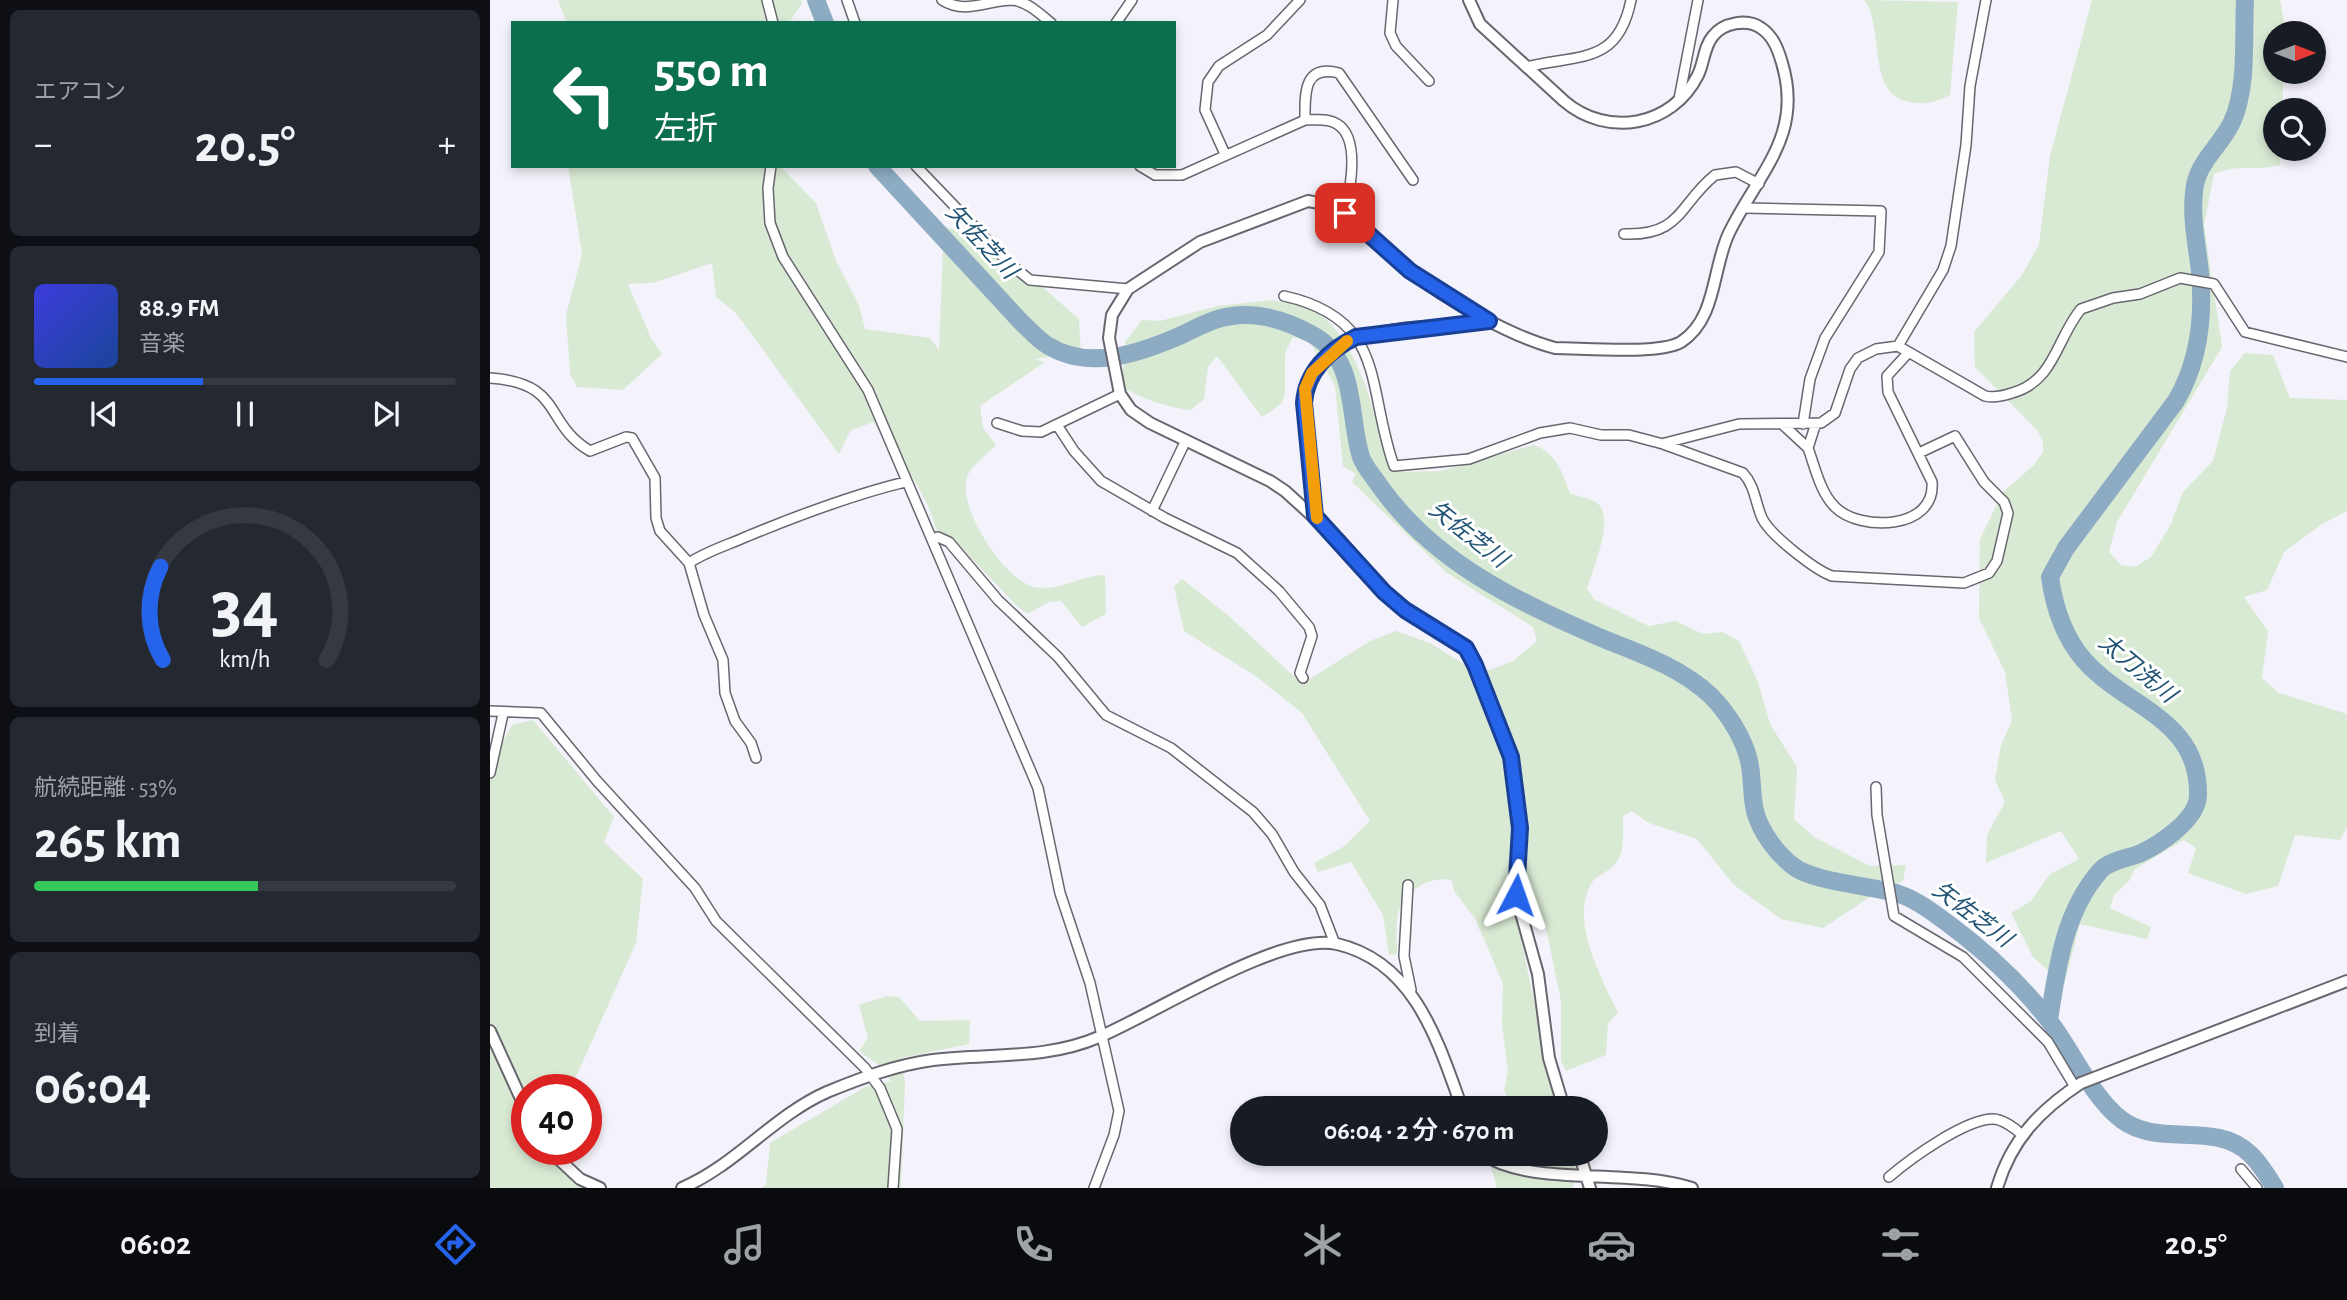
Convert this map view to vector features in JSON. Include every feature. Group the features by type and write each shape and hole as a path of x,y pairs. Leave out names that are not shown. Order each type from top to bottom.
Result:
{"street":[{"path":"767,0 773,21"},
{"path":"847,0 854,21"},
{"path":"942,0 961,7 1013,0 1032,8 1048,21"},
{"path":"1117,21 1132,0"},
{"path":"1224,154 1205,110 1208,82 1219,66 1267,35 1300,0"},
{"path":"1392,0 1390,33 1396,46 1429,81"},
{"path":"1469,0 1480,24 1578,113 1595,120 1627,124 1649,120 1664,113 1679,99 1699,74 1712,36 1727,25 1748,23 1758,26 1771,36 1785,73 1787,123 1774,160 1744,208 1721,253 1699,326 1681,342 1663,349 1555,348 1520,337 1489,321 1410,271 1345,213 1324,203 1308,201 1200,242 1128,289 1112,315 1109,338 1120,394 1131,410 1150,423 1270,481 1315,516 1384,592 1405,610 1459,642 1475,665 1511,757 1520,828 1516,895 1538,974 1549,1058 1560,1096"},
{"path":"1526,67 1599,52 1611,46 1622,33 1631,0"},
{"path":"1679,99 1698,0"},
{"path":"1898,346 1943,270 1951,246 1966,145 1970,86 1986,0"},
{"path":"1305,120 1305,87 1315,74 1328,71 1339,73 1413,180"},
{"path":"1143,168 1155,175 1182,175 1305,120 1326,120 1339,124 1347,135 1353,161 1345,213"},
{"path":"771,168 769,223 782,257 868,390 905,482 1038,788 1060,893 1090,983 1119,1111 1114,1135 1094,1188"},
{"path":"918,168 1010,264 1030,280 1128,289"},
{"path":"1624,234 1648,234 1670,226 1715,175 1736,172 1759,184"},
{"path":"1744,208 1881,211 1879,252 1821,348 1810,379 1803,424"},
{"path":"1663,444 1739,424 1816,423 1835,413 1850,369 1858,358 1876,349 1898,346 1985,396 2009,394 2037,382 2045,373 2081,309 2113,298 2140,295 2171,281 2191,278 2208,282 2222,294 2245,332 2347,357"},
{"path":"1284,296 1315,303 1356,337 1372,367 1386,445 1394,466 1469,459 1540,433 1570,428 1601,435 1629,435 1663,444 1743,473 1751,482 1763,520 1820,572 1854,578 1976,580 1989,573 1997,561 2008,523 2004,502 1984,482 1955,436 1919,453"},
{"path":"1315,516 1305,389 1312,373 1343,343 1356,337 1489,321"},
{"path":"1782,424 1808,448 1825,493 1836,508 1848,516 1872,521 1910,519 1920,515 1928,506 1933,492 1932,482 1888,392 1887,384 1887,376 1909,352"},
{"path":"490,378 514,380 536,389 577,443 590,451 619,439 632,438 655,478 656,518 660,531 689,563 704,615 723,660 725,693 735,721 751,743 756,758"},
{"path":"998,423 1022,431 1041,432 1120,394"},
{"path":"1808,448 1816,423"},
{"path":"1057,425 1074,451 1101,481 1152,511 1237,554 1279,591 1310,627 1311,643 1300,673 1303,678"},
{"path":"1152,511 1186,440"},
{"path":"689,563 785,520 872,490 905,482"},
{"path":"932,539 938,537 949,542 998,600 1058,657 1106,715 1171,748 1253,812 1272,834 1294,872 1320,905 1335,944"},
{"path":"490,711 503,714 541,713 597,781 695,888 716,921 767,967 870,1075 897,1129 892,1188"},
{"path":"490,773 503,714"},
{"path":"1876,787 1877,816 1894,916 1963,957 2048,1042 2078,1085"},
{"path":"1408,885 1404,957 1411,990 1426,1018 1457,1096"},
{"path":"682,1188 709,1177 780,1121 823,1094 870,1075 931,1060 1041,1054 1072,1048 1280,949 1335,944 1384,965 1411,990"},
{"path":"1997,1188 2021,1134 2053,1101 2078,1085 2347,981"},
{"path":"490,1031 511,1077"},
{"path":"1889,1177 1948,1137 1984,1121 1995,1119 2021,1134"},
{"path":"566,1165 580,1179 600,1188"},
{"path":"1491,1166 1512,1181"},
{"path":"1583,1166 1589,1187"},
{"path":"2241,1169 2257,1188"},
{"path":"1549,1187 1664,1184 1692,1188"}],"green space":[{"path":"558,0 801,0 802,3 790,21 566,21"},
{"path":"1864,0 1958,2 1950,95 1921,103 1909,102 1896,96 1881,73 1874,26"},
{"path":"2092,0 2280,0 2284,21 2263,21 2263,84 2283,84 2283,98 2263,98 2263,161 2280,161 2280,165 2231,169 2214,174 2204,225 2222,347 2117,522 2109,552 2121,565 2135,567 2151,557 2171,524 2183,492 2213,461 2227,408 2230,371 2245,353 2273,355 2290,398 2347,400 2347,511 2322,524 2284,552 2267,590 2244,597 2268,631 2262,678 2279,693 2347,714 2347,827 2340,840 2295,835 2278,886 2246,894 2188,873 2196,848 2184,840 2135,869 2129,881 2114,895 2110,908 2151,927 2147,939 2080,924 2064,985 2033,957 2011,913 2031,901 2050,874 2079,859 2061,831 1986,863 1987,835 2005,802 1995,780 2001,745 2012,720 2005,672 1979,618 1980,539 2003,492 2034,465 2043,452 2043,441 2037,430 1975,367 1974,332 2022,275 2039,245 2050,156"},
{"path":"568,168 782,168 816,203 836,261 859,305 865,329 930,338 939,350 944,227 985,237 1079,319 1081,353 1034,359 1045,362 980,406 983,428 996,445 967,477 969,505 975,522 996,555 1020,580 1031,586 1049,588 1105,575 1106,614 1082,627 1061,601 1049,602 1027,614 1016,605 955,541 936,529 918,486 873,422 850,431 839,454 736,313 716,297 712,263 653,283 628,284 651,338 662,354 623,390 577,387 570,374 566,315 582,254"},
{"path":"1272,300 1309,308 1327,320 1341,337 1364,381 1391,472 1441,471 1534,445 1548,453 1558,464 1570,493 1594,501 1602,510 1604,531 1587,589 1595,600 1649,626 1675,621 1703,634 1722,632 1739,641 1758,682 1770,724 1797,767 1794,819 1814,837 1870,866 1906,865 1903,881 1879,891 1823,928 1781,919 1734,885 1697,839 1649,823 1632,811 1623,816 1620,856 1612,867 1593,881 1585,899 1584,915 1590,949 1618,1012 1608,1024 1606,1055 1566,1071 1561,1061 1561,1001 1545,923 1530,921 1519,929 1554,1096 1507,1096 1504,1090 1508,1072 1502,1024 1503,984 1476,920 1454,891 1452,880 1427,882 1408,896 1398,915 1397,954 1389,955 1383,915 1351,862 1318,872 1314,863 1343,847 1370,821 1302,713 1257,677 1184,631 1174,587 1182,579 1230,617 1302,684 1370,641 1396,631 1430,643 1462,663 1490,670 1513,661 1537,641 1533,627 1447,573 1352,482 1356,474 1343,466 1335,386 1310,342 1293,337 1285,353 1285,394 1281,404 1262,417 1217,356 1208,367 1204,399 1191,410 1155,402 1122,387 1125,342 1142,320 1160,321 1218,306"},
{"path":"533,720 614,817 604,842 643,879 636,943 577,1074 511,1074 511,1165 562,1165 562,1170 594,1188 490,1188 490,766 512,725"},
{"path":"887,996 899,997 920,1021 970,1020 969,1044 901,1058 905,1084 901,1188 761,1188 766,1185 770,1143 865,1087 891,1081 879,1065 859,1051 868,1038 859,1005"},
{"path":"1491,1166 1575,1166 1576,1170 1573,1188 1497,1188"}],"waterway":[{"name":"矢佐芝川","path":"816,0 824,21"},
{"name":"太刀洗川","path":"2049,1020 2064,941 2070,922 2088,887 2108,865 2139,854 2176,831 2191,814 2198,796 2195,770 2187,749 2174,731 2101,676 2077,651 2061,621 2050,577 2066,548 2176,401 2190,371 2198,339 2201,306 2194,192 2199,172 2227,131 2237,108 2243,78 2245,0"},
{"name":"矢佐芝川","path":"879,168 1022,323 1044,343 1063,353 1096,358 1129,354 1218,319 1243,315 1274,319 1313,335 1338,359 1345,374 1364,464 1400,512 1424,536 1450,557 1507,594 1568,624 1672,668 1717,702 1734,726 1747,752 1757,819 1770,842 1787,861 1814,876 1899,894 1925,907 2002,968 2025,992 2056,1030 2101,1099 2122,1120 2153,1132 2221,1138 2236,1144 2254,1158 2275,1188"}],"slow traffic":[{"path":"1317,518 1304,403 1305,389 1312,373 1347,341"}],"route":[{"path":"1345,213 1410,271 1489,321 1356,337 1343,343 1312,373 1305,389 1304,403 1315,516 1384,592 1405,610 1466,648 1475,665 1511,757 1518,793 1520,828 1516,895"}]}
